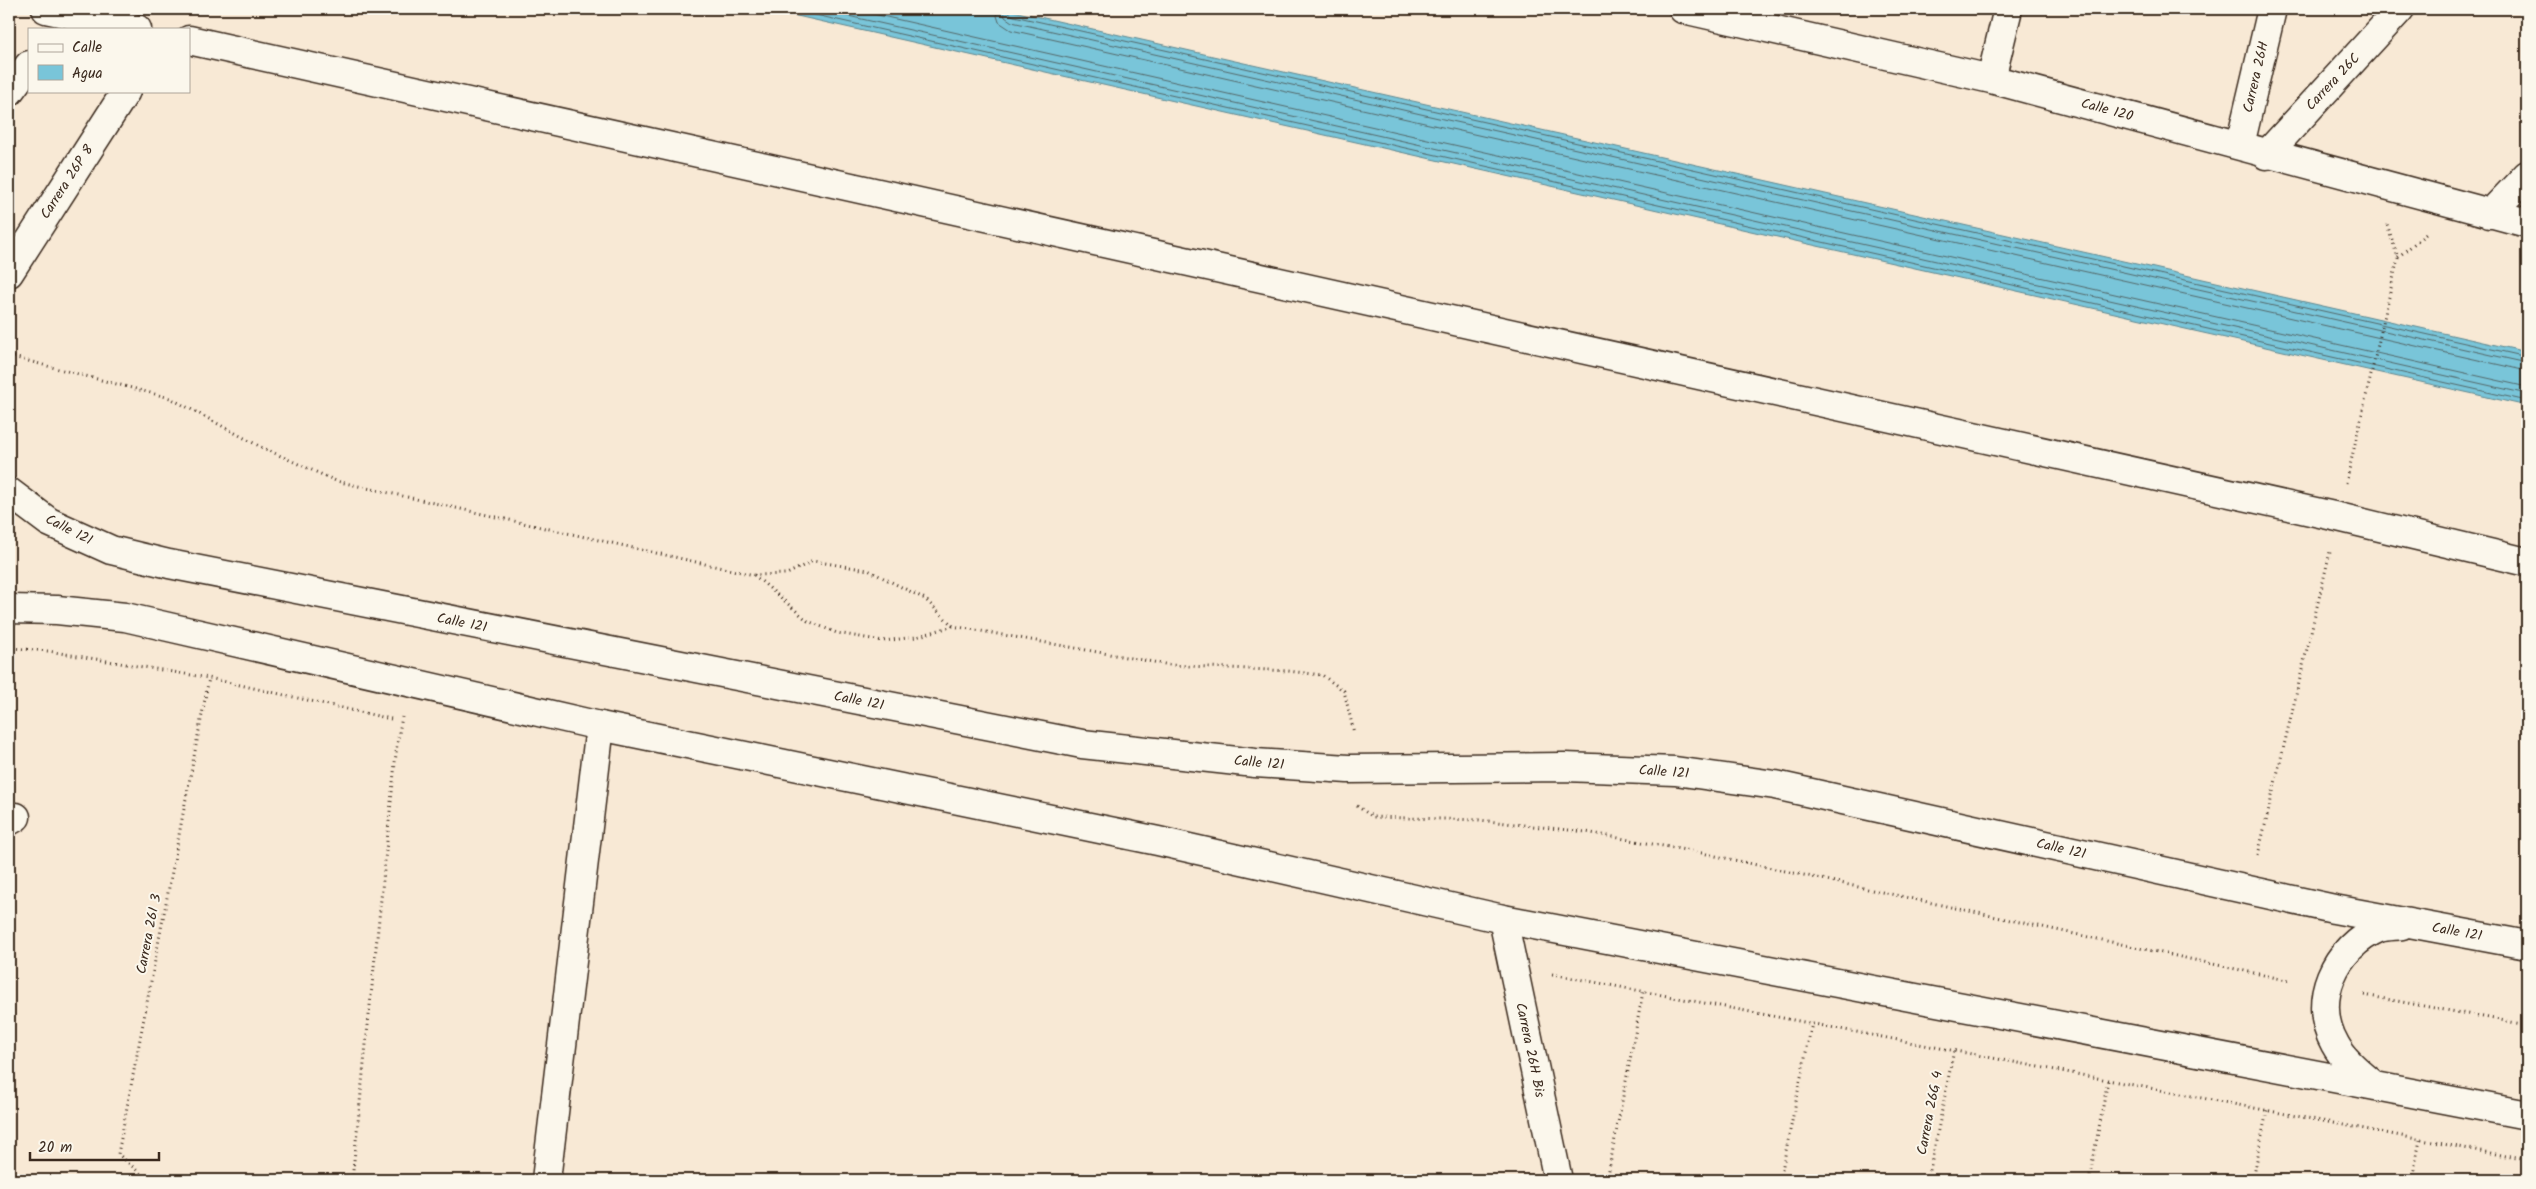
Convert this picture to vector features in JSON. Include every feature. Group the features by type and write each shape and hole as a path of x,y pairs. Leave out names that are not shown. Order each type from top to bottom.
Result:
{"main road":[{"path":"143,28 148,9"},
{"name":"Calle 120","path":"1683,9 1767,17 2240,145 2266,155 2373,181 2527,223"},
{"path":"1991,79 2008,9"},
{"name":"Carrera 26H","path":"2240,145 2272,9"},
{"name":"Carrera 26C","path":"2266,155 2400,9"},
{"path":"48,14 130,28"},
{"path":"190,40 2338,517 2527,562"},
{"path":"9,92 28,66"},
{"name":"Carrera 26P 8","path":"9,273 125,92"},
{"path":"2490,214 2527,175"},
{"name":"Calle 121","path":"9,492 49,522 111,550 260,583 1082,744 1255,763 1348,769 1564,767 1675,772 1775,785 2408,924 2527,945"},
{"path":"9,609 57,610 125,617 600,726 1158,841 1503,919 2527,1115"},
{"path":"546,1180 600,726"},
{"name":"Carrera 26H Bis","path":"1503,919 1558,1180"},
{"path":"2375,1086 2352,1066 2334,1043 2325,1016 2326,988 2337,962 2356,941 2380,928 2408,924"}],"path":[{"path":"2250,890 2398,258"},
{"path":"9,356 170,398 261,447 336,481 754,574 787,574 813,561 868,570 925,599 953,626"},
{"path":"754,574 808,621 837,633 883,641 916,637 953,626 1170,665 1288,671 1322,675 1344,691 1354,734 1347,788 1352,800 1360,810 1373,817 1479,820 1586,832 1683,850 2326,988 2527,1025"},
{"path":"9,648 48,651 209,678 411,723"},
{"name":"Carrera 26I 3","path":"148,1180 118,1154 209,678"},
{"path":"352,1180 401,721 408,682"},
{"path":"1512,966 2527,1160"},
{"path":"1607,1180 1643,992"},
{"path":"1780,1180 1812,1023"},
{"name":"Carrera 26G 4","path":"1928,1180 1954,1050"},
{"path":"2089,1180 2108,1080"},
{"path":"2254,1180 2267,1110"},
{"path":"2412,1180 2420,1140"}],"water":[{"path":"766,9 1004,9 2527,352 2527,406"}]}
